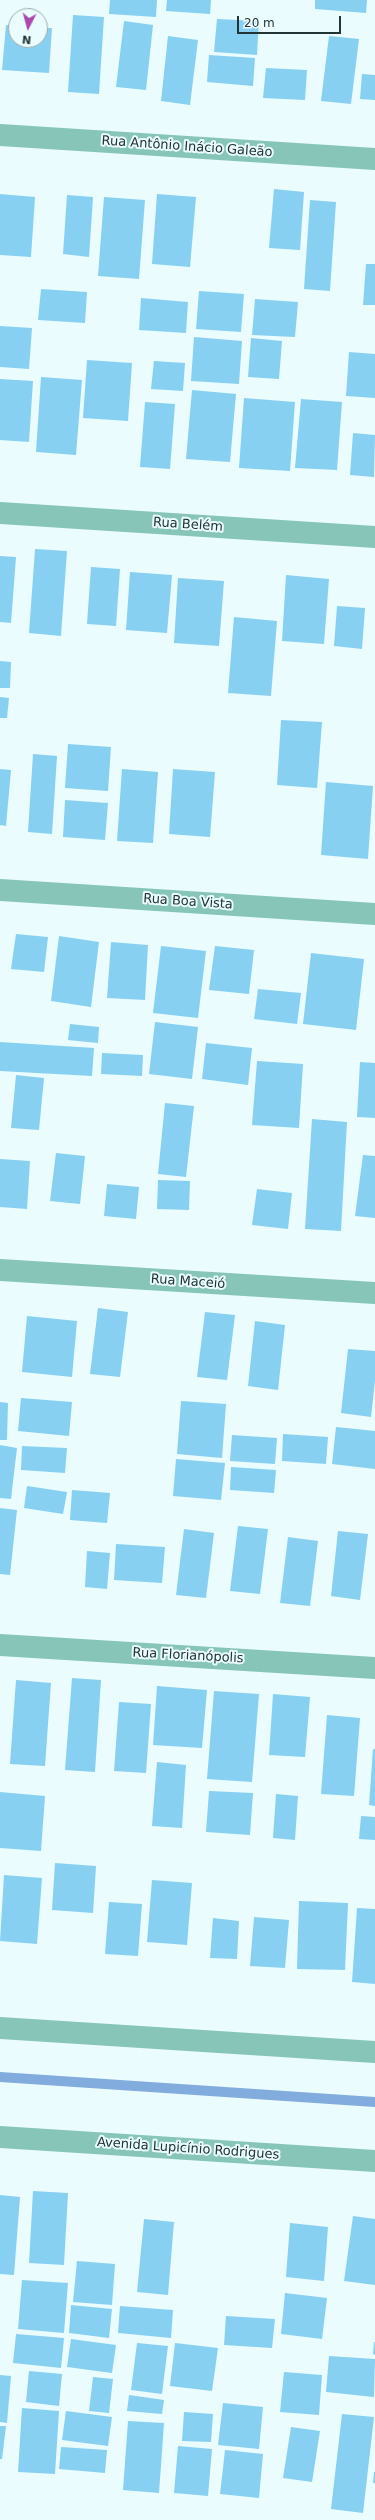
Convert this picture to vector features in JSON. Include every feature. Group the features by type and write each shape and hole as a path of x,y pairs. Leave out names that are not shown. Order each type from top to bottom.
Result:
{"street":[{"name":"Rua Antônio Inácio Galeão","path":"0,135 375,159"},
{"name":"Rua Belém","path":"0,514 375,537"},
{"name":"Rua Boa Vista","path":"0,890 375,914"},
{"name":"Rua Maceió","path":"0,1270 375,1293"},
{"name":"Rua Florianópolis","path":"0,1645 375,1668"},
{"path":"0,2028 375,2052"},
{"name":"Avenida Lupicínio Rodrigues","path":"0,2137 375,2161"}],"building":[{"path":"110,0 157,0 156,17 109,14"},
{"path":"167,0 211,0 210,14 166,11"},
{"path":"315,0 367,0 366,13 315,9"},
{"path":"73,15 104,17 99,94 68,92"},
{"path":"217,19 259,21 257,55 214,52"},
{"path":"124,21 153,25 146,90 116,87"},
{"path":"6,25 8,25 8,48 48,48 48,28 52,28 49,73 2,70"},
{"path":"168,36 198,40 190,105 161,101"},
{"path":"329,36 359,39 351,104 321,101"},
{"path":"209,55 255,58 253,86 207,82"},
{"path":"266,68 307,70 305,100 263,98"},
{"path":"362,74 375,75 375,100 360,99"},
{"path":"274,189 304,192 300,250 269,248"},
{"path":"0,194 35,197 31,257 0,255"},
{"path":"157,194 196,197 190,267 152,264"},
{"path":"67,195 93,197 89,257 63,254"},
{"path":"104,197 145,200 139,279 98,276"},
{"path":"310,200 336,202 330,291 304,289"},
{"path":"366,264 375,264 375,305 363,305"},
{"path":"41,289 87,292 85,323 38,320"},
{"path":"199,291 244,294 241,332 196,329"},
{"path":"141,298 188,302 186,333 139,330"},
{"path":"255,299 298,302 295,337 252,335"},
{"path":"0,326 32,328 29,369 0,367"},
{"path":"194,337 242,341 239,384 191,381"},
{"path":"251,338 282,341 279,379 248,377"},
{"path":"349,352 375,354 375,398 346,396"},
{"path":"87,360 132,363 128,421 83,418"},
{"path":"154,361 185,363 183,391 151,389"},
{"path":"41,377 82,380 76,455 36,452"},
{"path":"0,379 33,381 29,442 0,440"},
{"path":"192,390 236,394 230,462 186,459"},
{"path":"244,398 295,402 290,471 239,468"},
{"path":"301,399 342,402 337,470 295,468"},
{"path":"145,402 175,404 170,469 140,467"},
{"path":"353,433 375,435 374,477 350,475"},
{"path":"35,549 67,551 61,636 29,633"},
{"path":"0,556 16,557 11,623 0,622"},
{"path":"91,567 120,569 116,626 87,624"},
{"path":"130,572 172,575 167,633 126,630"},
{"path":"286,575 329,579 324,644 282,641"},
{"path":"178,578 224,581 219,646 174,643"},
{"path":"337,606 365,608 362,649 334,646"},
{"path":"234,617 277,621 271,696 228,693"},
{"path":"0,661 11,662 10,688 0,688"},
{"path":"0,697 9,698 7,718 0,718"},
{"path":"281,720 322,722 317,788 277,785"},
{"path":"68,744 111,747 108,791 65,788"},
{"path":"33,754 57,756 52,834 28,832"},
{"path":"0,769 11,770 6,826 0,825"},
{"path":"122,769 158,772 153,843 117,841"},
{"path":"173,769 215,772 210,837 169,834"},
{"path":"326,782 373,786 368,859 321,855"},
{"path":"65,800 108,803 105,840 63,837"},
{"path":"16,934 48,937 44,972 11,969"},
{"path":"59,936 99,942 91,1007 51,1001"},
{"path":"111,942 148,945 145,1000 107,998"},
{"path":"161,946 206,951 198,1018 153,1013"},
{"path":"215,946 254,950 249,994 209,990"},
{"path":"311,953 364,959 356,1030 303,1024"},
{"path":"258,989 301,993 297,1024 254,1019"},
{"path":"155,1022 198,1027 192,1079 149,1074"},
{"path":"70,1024 99,1027 98,1043 68,1040"},
{"path":"0,1042 94,1048 92,1076 0,1071"},
{"path":"206,1043 252,1048 248,1085 202,1079"},
{"path":"102,1053 143,1055 142,1076 101,1074"},
{"path":"257,1061 303,1064 299,1128 252,1125"},
{"path":"360,1062 375,1063 375,1118 357,1117"},
{"path":"16,1075 44,1078 39,1130 11,1128"},
{"path":"165,1103 194,1106 186,1177 158,1174"},
{"path":"312,1119 347,1122 341,1231 305,1229"},
{"path":"56,1153 85,1156 80,1204 50,1201"},
{"path":"363,1155 375,1156 375,1218 355,1216"},
{"path":"0,1159 30,1161 27,1209 0,1207"},
{"path":"158,1180 190,1181 189,1210 157,1209"},
{"path":"107,1184 139,1187 136,1219 104,1216"},
{"path":"257,1189 292,1193 288,1229 252,1225"},
{"path":"98,1308 128,1312 120,1377 90,1374"},
{"path":"205,1312 235,1315 227,1380 197,1377"},
{"path":"27,1316 77,1321 72,1377 22,1372"},
{"path":"255,1321 285,1325 278,1390 248,1386"},
{"path":"348,1349 375,1351 375,1381 371,1417 341,1413"},
{"path":"21,1398 72,1402 69,1436 18,1431"},
{"path":"181,1401 226,1404 222,1458 177,1454"},
{"path":"0,1402 8,1403 7,1440 0,1440"},
{"path":"336,1427 375,1431 375,1469 332,1464"},
{"path":"283,1434 328,1437 326,1464 282,1461"},
{"path":"232,1435 277,1438 275,1464 230,1461"},
{"path":"0,1445 17,1448 11,1499 0,1498"},
{"path":"22,1446 67,1448 65,1473 21,1470"},
{"path":"176,1459 225,1463 221,1500 173,1496"},
{"path":"231,1467 276,1470 274,1493 230,1490"},
{"path":"27,1486 67,1492 63,1514 24,1508"},
{"path":"72,1490 110,1493 107,1523 70,1520"},
{"path":"0,1508 17,1510 10,1575 0,1574"},
{"path":"238,1526 268,1529 260,1594 230,1591"},
{"path":"184,1529 214,1533 206,1598 176,1595"},
{"path":"338,1531 368,1534 360,1600 331,1596"},
{"path":"288,1537 318,1541 310,1606 280,1603"},
{"path":"116,1544 165,1547 162,1583 114,1580"},
{"path":"87,1551 110,1553 107,1589 85,1587"},
{"path":"72,1678 101,1680 95,1772 65,1770"},
{"path":"16,1680 51,1683 45,1766 10,1764"},
{"path":"157,1686 207,1690 202,1748 153,1745"},
{"path":"214,1691 259,1694 252,1782 207,1779"},
{"path":"273,1694 310,1697 305,1757 269,1755"},
{"path":"119,1702 151,1704 146,1773 114,1771"},
{"path":"327,1715 360,1718 354,1796 321,1794"},
{"path":"373,1749 375,1749 375,1806 369,1805"},
{"path":"157,1762 186,1765 182,1828 152,1826"},
{"path":"209,1791 253,1793 250,1835 206,1832"},
{"path":"0,1792 45,1796 41,1851 0,1848"},
{"path":"276,1794 298,1796 295,1840 273,1838"},
{"path":"361,1816 375,1817 375,1840 359,1839"},
{"path":"55,1863 96,1866 93,1913 52,1910"},
{"path":"4,1875 42,1878 37,1944 0,1941"},
{"path":"152,1880 192,1883 187,1945 147,1942"},
{"path":"299,1901 348,1903 345,1970 297,1969"},
{"path":"109,1902 142,1904 138,1956 105,1954"},
{"path":"357,1908 375,1909 375,1984 352,1982"},
{"path":"254,1917 289,1920 285,1968 250,1966"},
{"path":"213,1918 239,1921 237,1959 210,1958"},
{"path":"33,2191 68,2193 64,2265 29,2263"},
{"path":"0,2195 20,2197 14,2275 0,2274"},
{"path":"353,2216 375,2219 375,2285 344,2281"},
{"path":"144,2219 174,2222 168,2295 137,2292"},
{"path":"290,2223 328,2227 324,2281 286,2277"},
{"path":"77,2261 115,2264 112,2305 73,2302"},
{"path":"22,2280 68,2283 64,2333 18,2329"},
{"path":"285,2293 327,2298 322,2339 281,2334"},
{"path":"71,2305 112,2309 109,2338 69,2333"},
{"path":"120,2306 173,2310 171,2338 118,2333"},
{"path":"226,2316 275,2319 272,2348 224,2345"},
{"path":"16,2334 64,2338 61,2368 13,2363"},
{"path":"71,2339 116,2345 112,2373 67,2367"},
{"path":"375,2342 375,2355 373,2354"},
{"path":"137,2343 168,2346 162,2394 131,2390"},
{"path":"175,2343 218,2348 212,2391 170,2386"},
{"path":"329,2356 375,2359 374,2397 326,2392"},
{"path":"29,2371 62,2374 59,2406 26,2402"},
{"path":"284,2372 322,2375 319,2415 280,2412"},
{"path":"0,2375 11,2376 7,2423 0,2422"},
{"path":"93,2377 113,2379 109,2413 89,2411"},
{"path":"129,2395 164,2400 162,2414 127,2411"},
{"path":"223,2403 263,2407 259,2449 218,2445"},
{"path":"22,2408 59,2411 55,2474 18,2472"},
{"path":"66,2411 112,2417 108,2446 62,2440"},
{"path":"184,2412 213,2414 211,2442 182,2441"},
{"path":"342,2414 374,2417 363,2513 331,2509"},
{"path":"128,2421 164,2423 159,2493 123,2490"},
{"path":"0,2426 6,2426 2,2459 0,2459"},
{"path":"291,2427 320,2431 312,2482 283,2478"},
{"path":"178,2446 212,2449 208,2496 174,2493"},
{"path":"61,2447 107,2450 105,2473 59,2469"},
{"path":"225,2450 263,2454 259,2498 220,2494"},
{"path":"374,2472 375,2483 373,2483"}],"waterway":[{"path":"0,2077 375,2102"}]}
